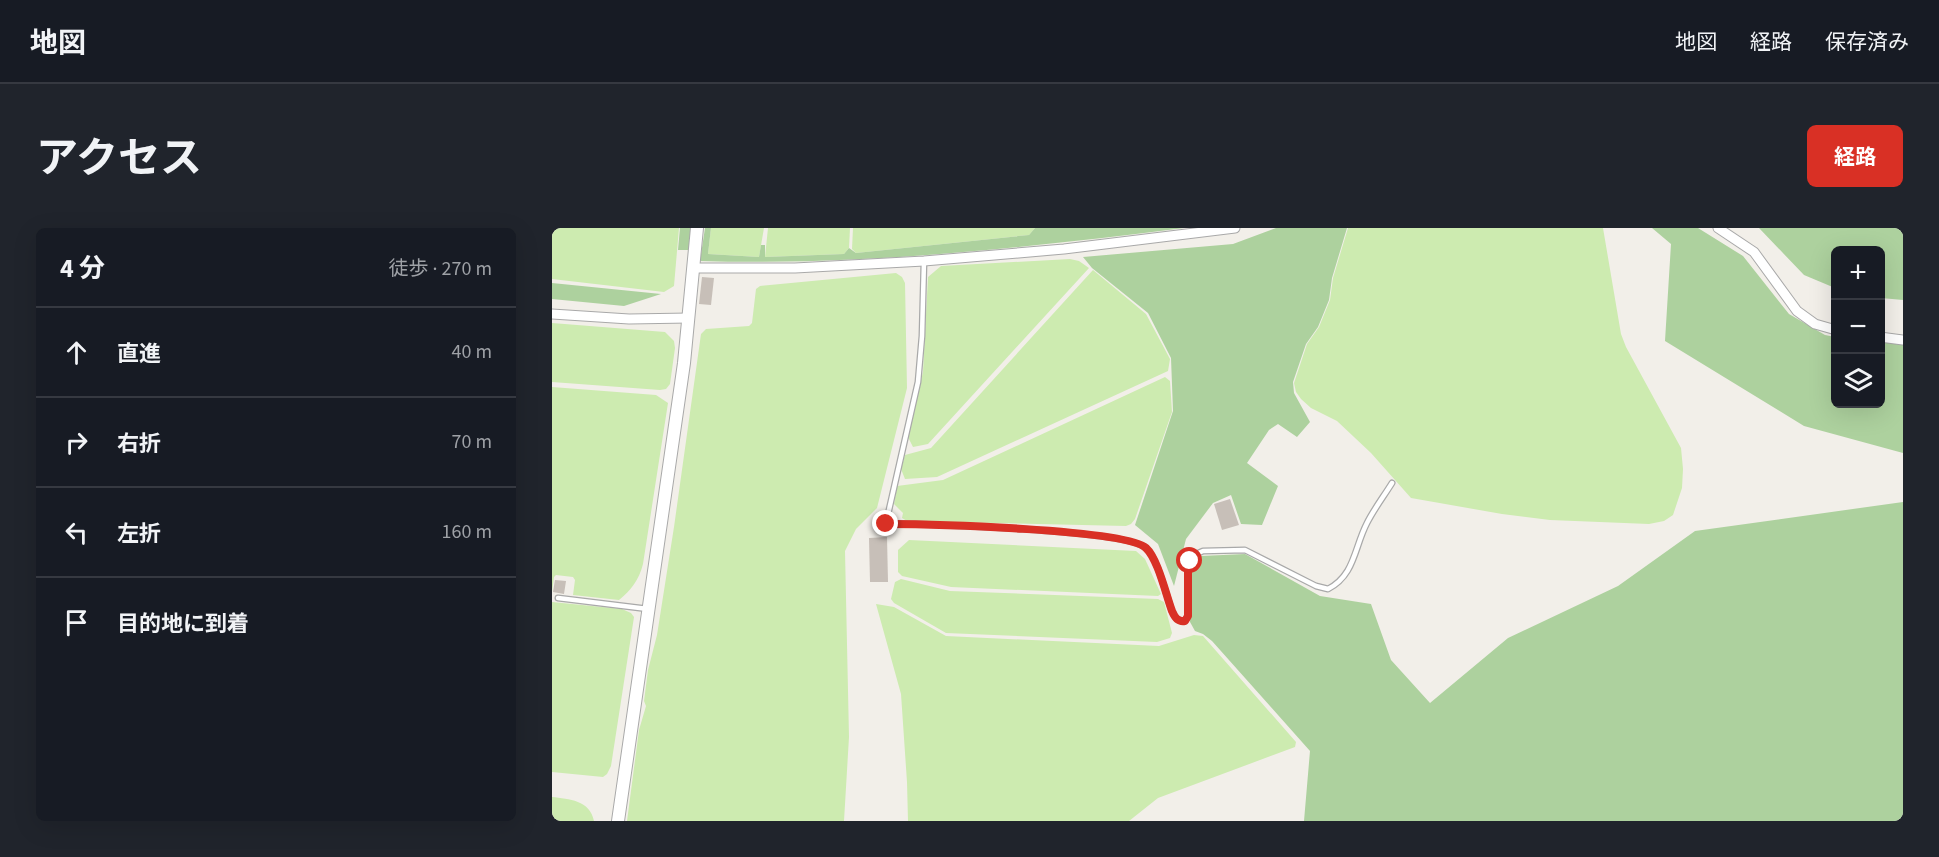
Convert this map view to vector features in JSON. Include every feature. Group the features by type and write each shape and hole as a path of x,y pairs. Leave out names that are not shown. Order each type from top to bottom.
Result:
{"street":[{"path":"618,821 689,318 697,228"},
{"path":"693,268 795,268 924,261 1064,249 1235,228"},
{"path":"1718,228 1754,252 1797,311 1815,324 1831,329"},
{"path":"552,314 628,319 689,318"},
{"path":"1885,338 1903,340"}],"lane":[{"path":"924,261 918,382 886,524 1052,531 1130,541 1145,546 1152,555 1172,611 1176,618 1185,621 1188,616 1190,561 1194,555 1203,551 1245,550 1316,586 1328,590 1339,584 1347,575 1367,523 1392,483"},
{"path":"558,597 648,609"}],"green space":[{"path":"552,228 679,228 674,286 664,292 552,279"},
{"path":"680,228 692,228 689,250 678,250"},
{"path":"705,228 711,228 708,254 759,257 761,245 765,245 765,257 844,254 849,248 856,253 1029,235 1035,228 1184,228 942,254 761,262 700,261"},
{"path":"711,228 764,228 759,257 708,254"},
{"path":"768,228 850,228 849,248 844,254 765,257"},
{"path":"853,228 1035,228 1029,235 856,253 852,249"},
{"path":"1276,228 1347,228 1332,278 1329,300 1318,327 1306,344 1293,382 1294,393 1310,422 1297,437 1278,424 1269,430 1247,463 1278,486 1262,525 1241,524 1231,495 1213,503 1186,539 1174,586 1158,544 1135,525 1173,411 1171,358 1148,313 1092,268 1083,257 1233,244"},
{"path":"1348,228 1603,228 1621,334 1681,448 1682,488 1673,515 1664,521 1649,524 1550,520 1411,498 1371,453 1337,421 1311,408 1296,392 1294,383 1307,344 1319,327 1330,300 1333,278"},
{"path":"1652,228 1698,228 1743,256 1789,314 1831,336 1831,408 1885,408 1885,343 1903,345 1903,453 1804,426 1665,341 1671,244"},
{"path":"1759,228 1903,228 1903,300 1885,298 1885,246 1831,246 1831,286 1804,275"},
{"path":"1070,259 1079,261 1089,268 928,444 913,447 908,437 923,372 928,277 941,266"},
{"path":"1093,270 1146,314 1170,359 1168,371 937,477 905,479 901,469 905,455 931,448"},
{"path":"896,273 905,283 907,388 877,508 856,529 845,551 849,737 844,821 627,821 639,730 646,706 644,701 648,670 657,635 674,527 701,334 706,329 749,326 752,323 756,289 760,286"},
{"path":"552,283 661,294 624,306 552,299"},
{"path":"552,323 665,332 674,341 675,348 670,384 666,389 660,390 552,382"},
{"path":"1165,377 1170,381 1172,412 1135,519 1131,524 1126,526 907,521 902,518 903,513 894,504 897,486 943,480"},
{"path":"552,387 656,395 668,403 643,564 634,584 619,600 573,595 575,580 573,577 556,575 552,592"},
{"path":"1903,502 1903,821 1304,821 1310,751 1212,641 1195,631 1190,622 1193,561 1201,556 1245,554 1320,596 1371,604 1391,660 1430,703 1508,638 1618,586 1695,531"},
{"path":"909,540 1136,551 1145,559 1161,594 1158,596 951,587 902,576 898,572 898,550"},
{"path":"901,579 950,591 1158,599 1164,602 1172,633 1170,638 1157,642 946,633 894,603 891,599 895,582"},
{"path":"552,602 622,609 634,617 611,766 603,777 552,772"},
{"path":"876,604 894,607 946,636 1159,646 1194,635 1203,636 1296,742 1295,747 1158,798 1129,821 908,821 901,694"},
{"path":"552,797 578,802 588,809 594,821 552,821"}],"building":[{"path":"702,277 714,278 711,305 699,304"},
{"path":"1230,499 1239,525 1222,530 1214,504"},
{"path":"887,537 888,582 870,582 869,538"},
{"path":"555,580 566,581 564,594 553,592"}],"route":[{"path":"886,524 1052,531 1130,541 1145,546 1152,555 1172,611 1181,621 1185,621 1188,616 1190,561"}]}
